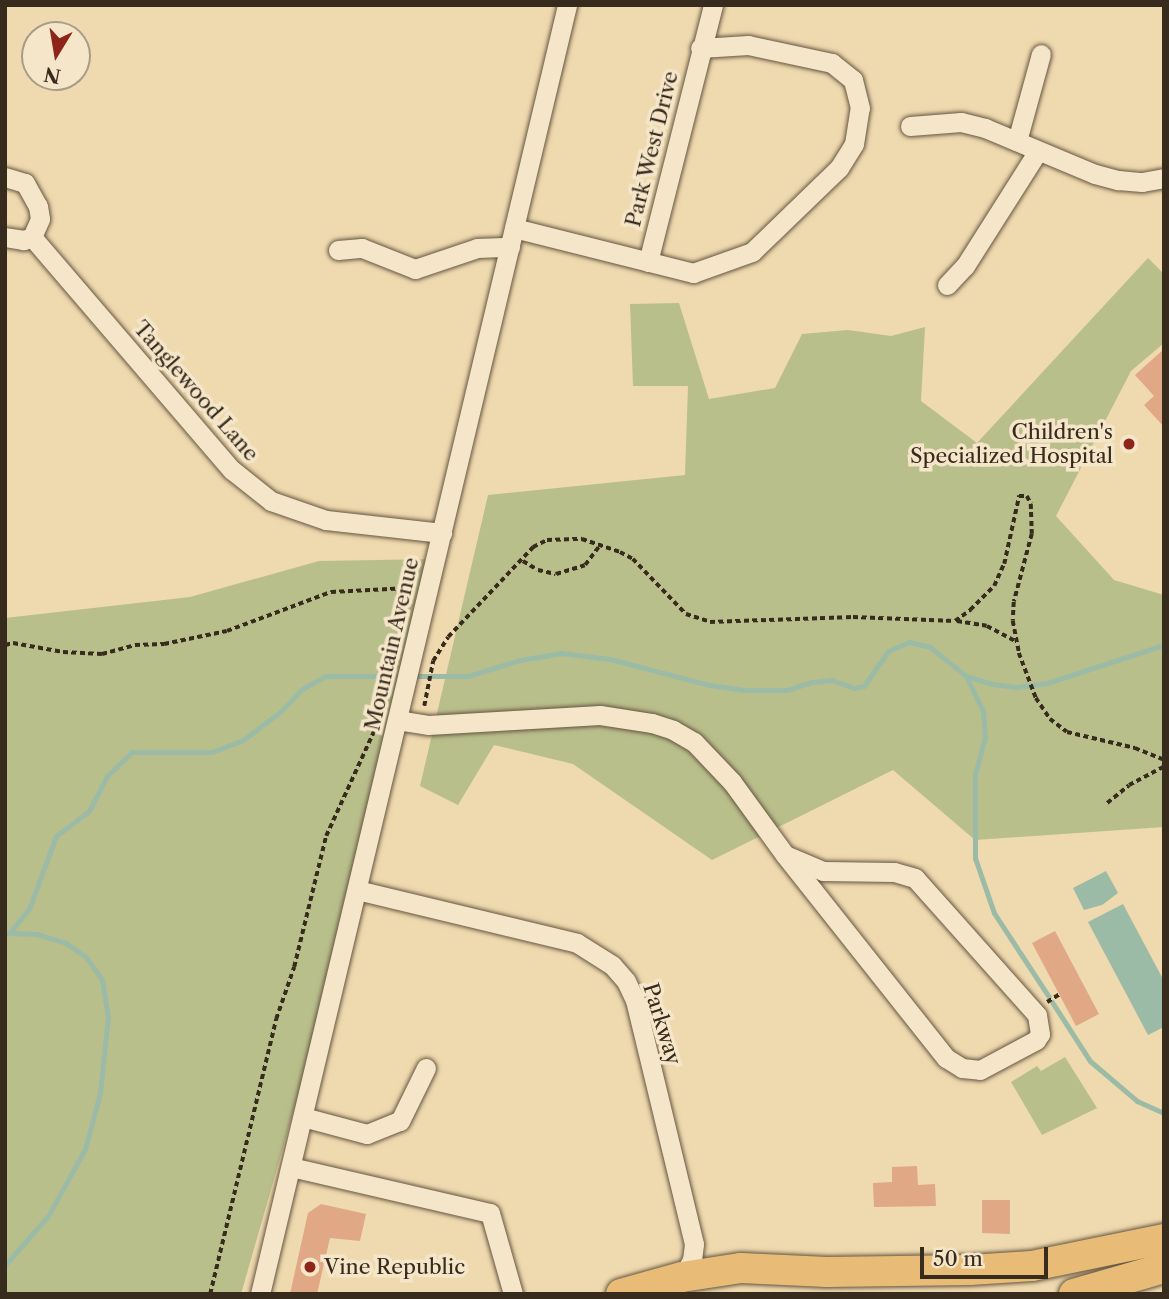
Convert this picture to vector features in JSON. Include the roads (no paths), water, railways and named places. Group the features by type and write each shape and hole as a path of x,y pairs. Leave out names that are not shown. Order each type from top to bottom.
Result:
{"highway":[{"path":"621,1294 682,1277 741,1268 827,1272 970,1270 1032,1266 1164,1239"},
{"path":"1074,1294 1164,1268"},
{"path":"827,1272 850,1278 867,1294"}],"street":[{"name":"Mountain Avenue","path":"260,1294 568,5"},
{"name":"Park West Drive","path":"648,262 713,5"},
{"name":"Park West Drive","path":"338,250 362,248 415,270 512,238 648,262 693,273 752,252 839,168 854,144 860,108 853,80 832,63 748,45 700,48"},
{"path":"1017,141 1041,54"},
{"path":"910,126 961,122 1118,180 1142,182 1164,178"},
{"path":"947,285 965,266 1038,151"},
{"path":"5,177 25,183 34,195 40,219 32,237 24,240 5,237"},
{"name":"Tanglewood Lane","path":"32,237 232,470 271,502 326,520 442,533"},
{"path":"397,720 428,725 600,715 652,723 673,730 694,742 713,760 785,855 946,1058 972,1071 980,1070 1036,1040 1041,1024 1037,1015 915,878 894,872 823,871 785,855"},
{"name":"Parkway","path":"357,890 577,943 612,965 626,981 635,1000 694,1244 692,1260 682,1277"},
{"path":"303,1117 367,1133 400,1121 426,1068"},
{"path":"291,1167 490,1213 513,1294"}],"waterway":[{"path":"413,676 468,676 520,660 561,653 610,659 709,685 745,690 787,690 812,682 832,680 854,688 864,686 888,651 909,642 930,647 966,676 992,684 1016,687 1047,683 1164,645"},
{"path":"11,931 29,909 56,836 89,811 107,776 132,752 212,752 243,740 280,712 302,689 325,676 403,676"},
{"path":"966,676 983,711 985,737 975,774 975,858 994,913 1049,997"},
{"path":"5,933 37,934 66,943 86,957 102,980 108,1016 100,1093 85,1149 48,1216 5,1265"},
{"path":"1052,1002 1090,1061 1137,1101 1164,1113"}],"place":[{"name":"Children's Specialized Hospital","path":"1129,444"},
{"name":"Vine Republic","path":"310,1267"}]}
